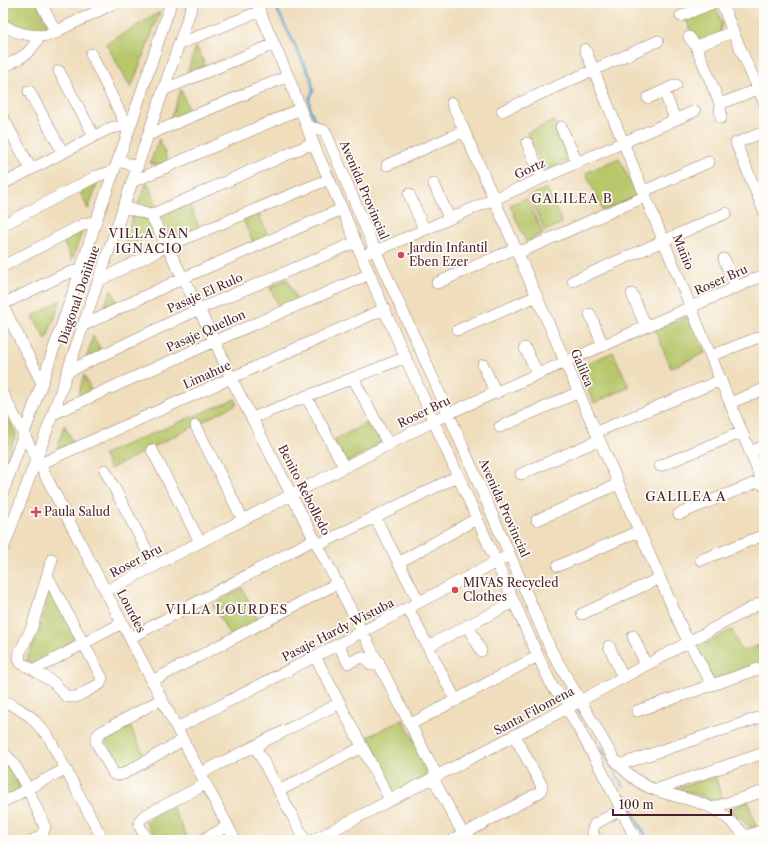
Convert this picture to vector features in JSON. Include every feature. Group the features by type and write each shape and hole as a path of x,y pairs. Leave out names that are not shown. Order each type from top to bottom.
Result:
{"street":[{"path":"41,3 56,33"},
{"path":"3,25 20,33 49,36 98,6 114,3"},
{"name":"Diagonal Doñihue","path":"3,492 42,383 171,3"},
{"name":"Diagonal Doñihue","path":"3,549 38,461 82,326 138,167 193,3"},
{"path":"681,16 713,3"},
{"path":"722,3 764,102"},
{"path":"179,44 258,7"},
{"name":"Avenida Provincial","path":"258,7 288,76 313,143 362,254 384,310 406,357 476,520 553,688 573,705 614,760 638,780 655,790 692,800 712,808 736,825 747,838"},
{"path":"721,118 720,104 693,42 733,32"},
{"path":"3,67 26,55 40,36"},
{"path":"502,111 658,41"},
{"path":"163,90 274,44"},
{"name":"Mañio","path":"585,49 763,483"},
{"path":"3,184 94,136 114,127 128,126 91,54"},
{"path":"59,71 94,136"},
{"path":"148,135 288,76"},
{"path":"648,98 676,85"},
{"path":"720,104 758,89"},
{"path":"29,90 63,153"},
{"path":"664,91 675,119"},
{"name":"Galilea","path":"452,103 688,642 712,685"},
{"path":"132,182 300,109"},
{"name":"Gortz","path":"362,254 376,250 696,110"},
{"path":"3,118 31,169"},
{"name":"Avenida Provincial","path":"307,126 325,131 510,555 573,705"},
{"path":"562,127 577,162"},
{"path":"387,165 464,130"},
{"path":"764,132 736,143 764,211"},
{"path":"123,207 151,215 313,143"},
{"path":"527,143 542,178"},
{"path":"118,160 138,167"},
{"path":"437,283 517,250 645,193 709,162"},
{"path":"3,225 97,176 114,171"},
{"path":"98,281 166,246 329,179"},
{"path":"434,184 449,218"},
{"path":"409,194 424,229"},
{"path":"82,326 183,278 342,209"},
{"path":"574,281 726,213"},
{"name":"Benito Rebolledo","path":"151,215 215,341 231,378 411,724 463,834"},
{"path":"3,266 84,224 96,222"},
{"name":"Pasaje El Rulo","path":"67,372 199,309 356,242"},
{"path":"724,258 736,287"},
{"path":"42,383 3,305 62,275 81,269"},
{"name":"Pasaje Quellon","path":"53,414 215,341 370,274"},
{"name":"Roser Bru","path":"106,591 434,421 764,275"},
{"path":"632,294 646,327"},
{"path":"458,330 536,296"},
{"name":"Limahue","path":"38,461 384,310"},
{"path":"590,314 604,346"},
{"path":"711,356 764,335"},
{"path":"525,348 538,374"},
{"path":"252,418 406,357"},
{"path":"483,365 496,393"},
{"path":"353,378 388,444"},
{"path":"521,474 598,436 721,380"},
{"path":"730,403 764,390"},
{"path":"500,427 578,392"},
{"name":"Lourdes","path":"3,394 235,840"},
{"path":"306,396 344,467"},
{"path":"196,426 243,520"},
{"path":"660,466 742,432"},
{"path":"750,452 764,446"},
{"path":"152,450 200,542"},
{"path":"3,462 9,474"},
{"path":"105,470 155,566"},
{"path":"130,638 316,542 375,517 458,476"},
{"path":"680,514 763,483"},
{"path":"537,520 618,484"},
{"path":"375,517 419,602"},
{"path":"398,563 476,520"},
{"path":"558,566 639,531"},
{"path":"701,560 764,535"},
{"name":"Pasaje Hardy Wistuba","path":"177,728 510,555"},
{"path":"48,577 102,678 100,684 76,697 66,696 53,682 21,663 19,658 20,652 32,627 48,577 52,559"},
{"path":"582,614 660,578"},
{"path":"152,681 338,583"},
{"name":"Santa Filomena","path":"314,840 573,705 764,601"},
{"path":"428,646 514,602"},
{"path":"408,608 456,701"},
{"path":"34,670 122,623"},
{"path":"468,625 481,651"},
{"path":"633,636 646,665"},
{"path":"338,644 347,662 349,663 362,657 367,659 370,665 379,662"},
{"path":"609,646 623,678"},
{"path":"315,656 390,800"},
{"path":"411,724 538,656"},
{"path":"638,711 764,667"},
{"path":"162,699 101,732 97,736 96,742 114,774 118,775 123,774 183,740"},
{"path":"3,701 24,712 42,729 66,769 103,840"},
{"path":"201,774 340,703"},
{"path":"573,705 592,751 636,840"},
{"path":"619,765 764,716"},
{"path":"453,840 540,792 542,789 542,786 514,735"},
{"path":"255,746 305,840"},
{"path":"279,791 362,747"},
{"path":"3,752 11,760 28,789 45,827 41,836 33,840"},
{"path":"655,790 764,753"},
{"path":"3,802 66,769"},
{"path":"147,840 139,825 140,820 144,816 206,784"},
{"path":"712,808 764,791"},
{"path":"596,840 592,832 592,828 595,824 622,809"},
{"path":"202,840 228,826"},
{"path":"747,838 764,830"}],"green space":[{"path":"12,3 37,3 50,30 30,31 13,24 3,15 3,9"},
{"path":"715,5 722,23 720,31 721,34 696,43 685,17"},
{"path":"160,12 131,88 106,44"},
{"path":"196,46 206,66 187,73"},
{"path":"181,89 189,111 170,120"},
{"path":"554,121 572,159 544,171 527,133"},
{"path":"159,139 168,161 160,165 150,163"},
{"path":"619,158 637,196 603,211 586,173"},
{"path":"98,182 88,209 80,192"},
{"path":"147,182 157,205 151,209 138,204"},
{"path":"547,188 562,223 545,231 529,196"},
{"path":"526,198 543,233 526,242 510,205"},
{"path":"189,203 200,229 172,242 161,217"},
{"path":"258,213 269,238 254,244 243,220"},
{"path":"133,216 150,219 155,234 123,247"},
{"path":"83,229 72,260 63,241"},
{"path":"287,279 299,304 281,312 270,287"},
{"path":"111,289 119,306 102,314"},
{"path":"61,300 46,340 33,316"},
{"path":"689,316 705,353 671,368 655,330"},
{"path":"93,336 102,352 86,360"},
{"path":"613,352 629,387 594,403 578,368"},
{"path":"84,375 93,395 76,403"},
{"path":"235,399 237,404 110,469 103,454"},
{"path":"3,408 16,434 3,470"},
{"path":"371,421 384,442 346,463 334,440"},
{"path":"64,425 73,442 57,450"},
{"path":"242,588 259,621 230,636 213,605"},
{"path":"50,589 76,640 35,664 27,661 27,658 39,632"},
{"path":"732,630 741,651 764,644 764,662 713,680 695,649"},
{"path":"403,719 432,774 395,792 368,737"},
{"path":"129,724 145,757 120,770 103,736"},
{"path":"3,758 21,789 3,798"},
{"path":"715,776 723,800 717,803 699,795 674,789"},
{"path":"748,801 756,827 751,829 737,815 728,810"},
{"path":"171,805 189,840 156,840 145,821"}],"waterway":[{"path":"274,3 311,78 313,91 309,99 310,109 315,120"},
{"path":"577,708 588,724"},
{"path":"601,747 623,786"},
{"path":"627,796 637,821 649,840"}],"place":[{"name":"Jardín Infantil Eben Ezer","path":"401,255"},
{"name":"Paula Salud","path":"36,512"},
{"name":"MIVAS Recycled Clothes","path":"455,590"}],"district":[{"name":"GALILEA B","path":"572,198"},
{"name":"VILLA SAN IGNACIO","path":"149,240"},
{"name":"GALILEA A","path":"686,496"},
{"name":"VILLA LOURDES","path":"227,609"}]}
